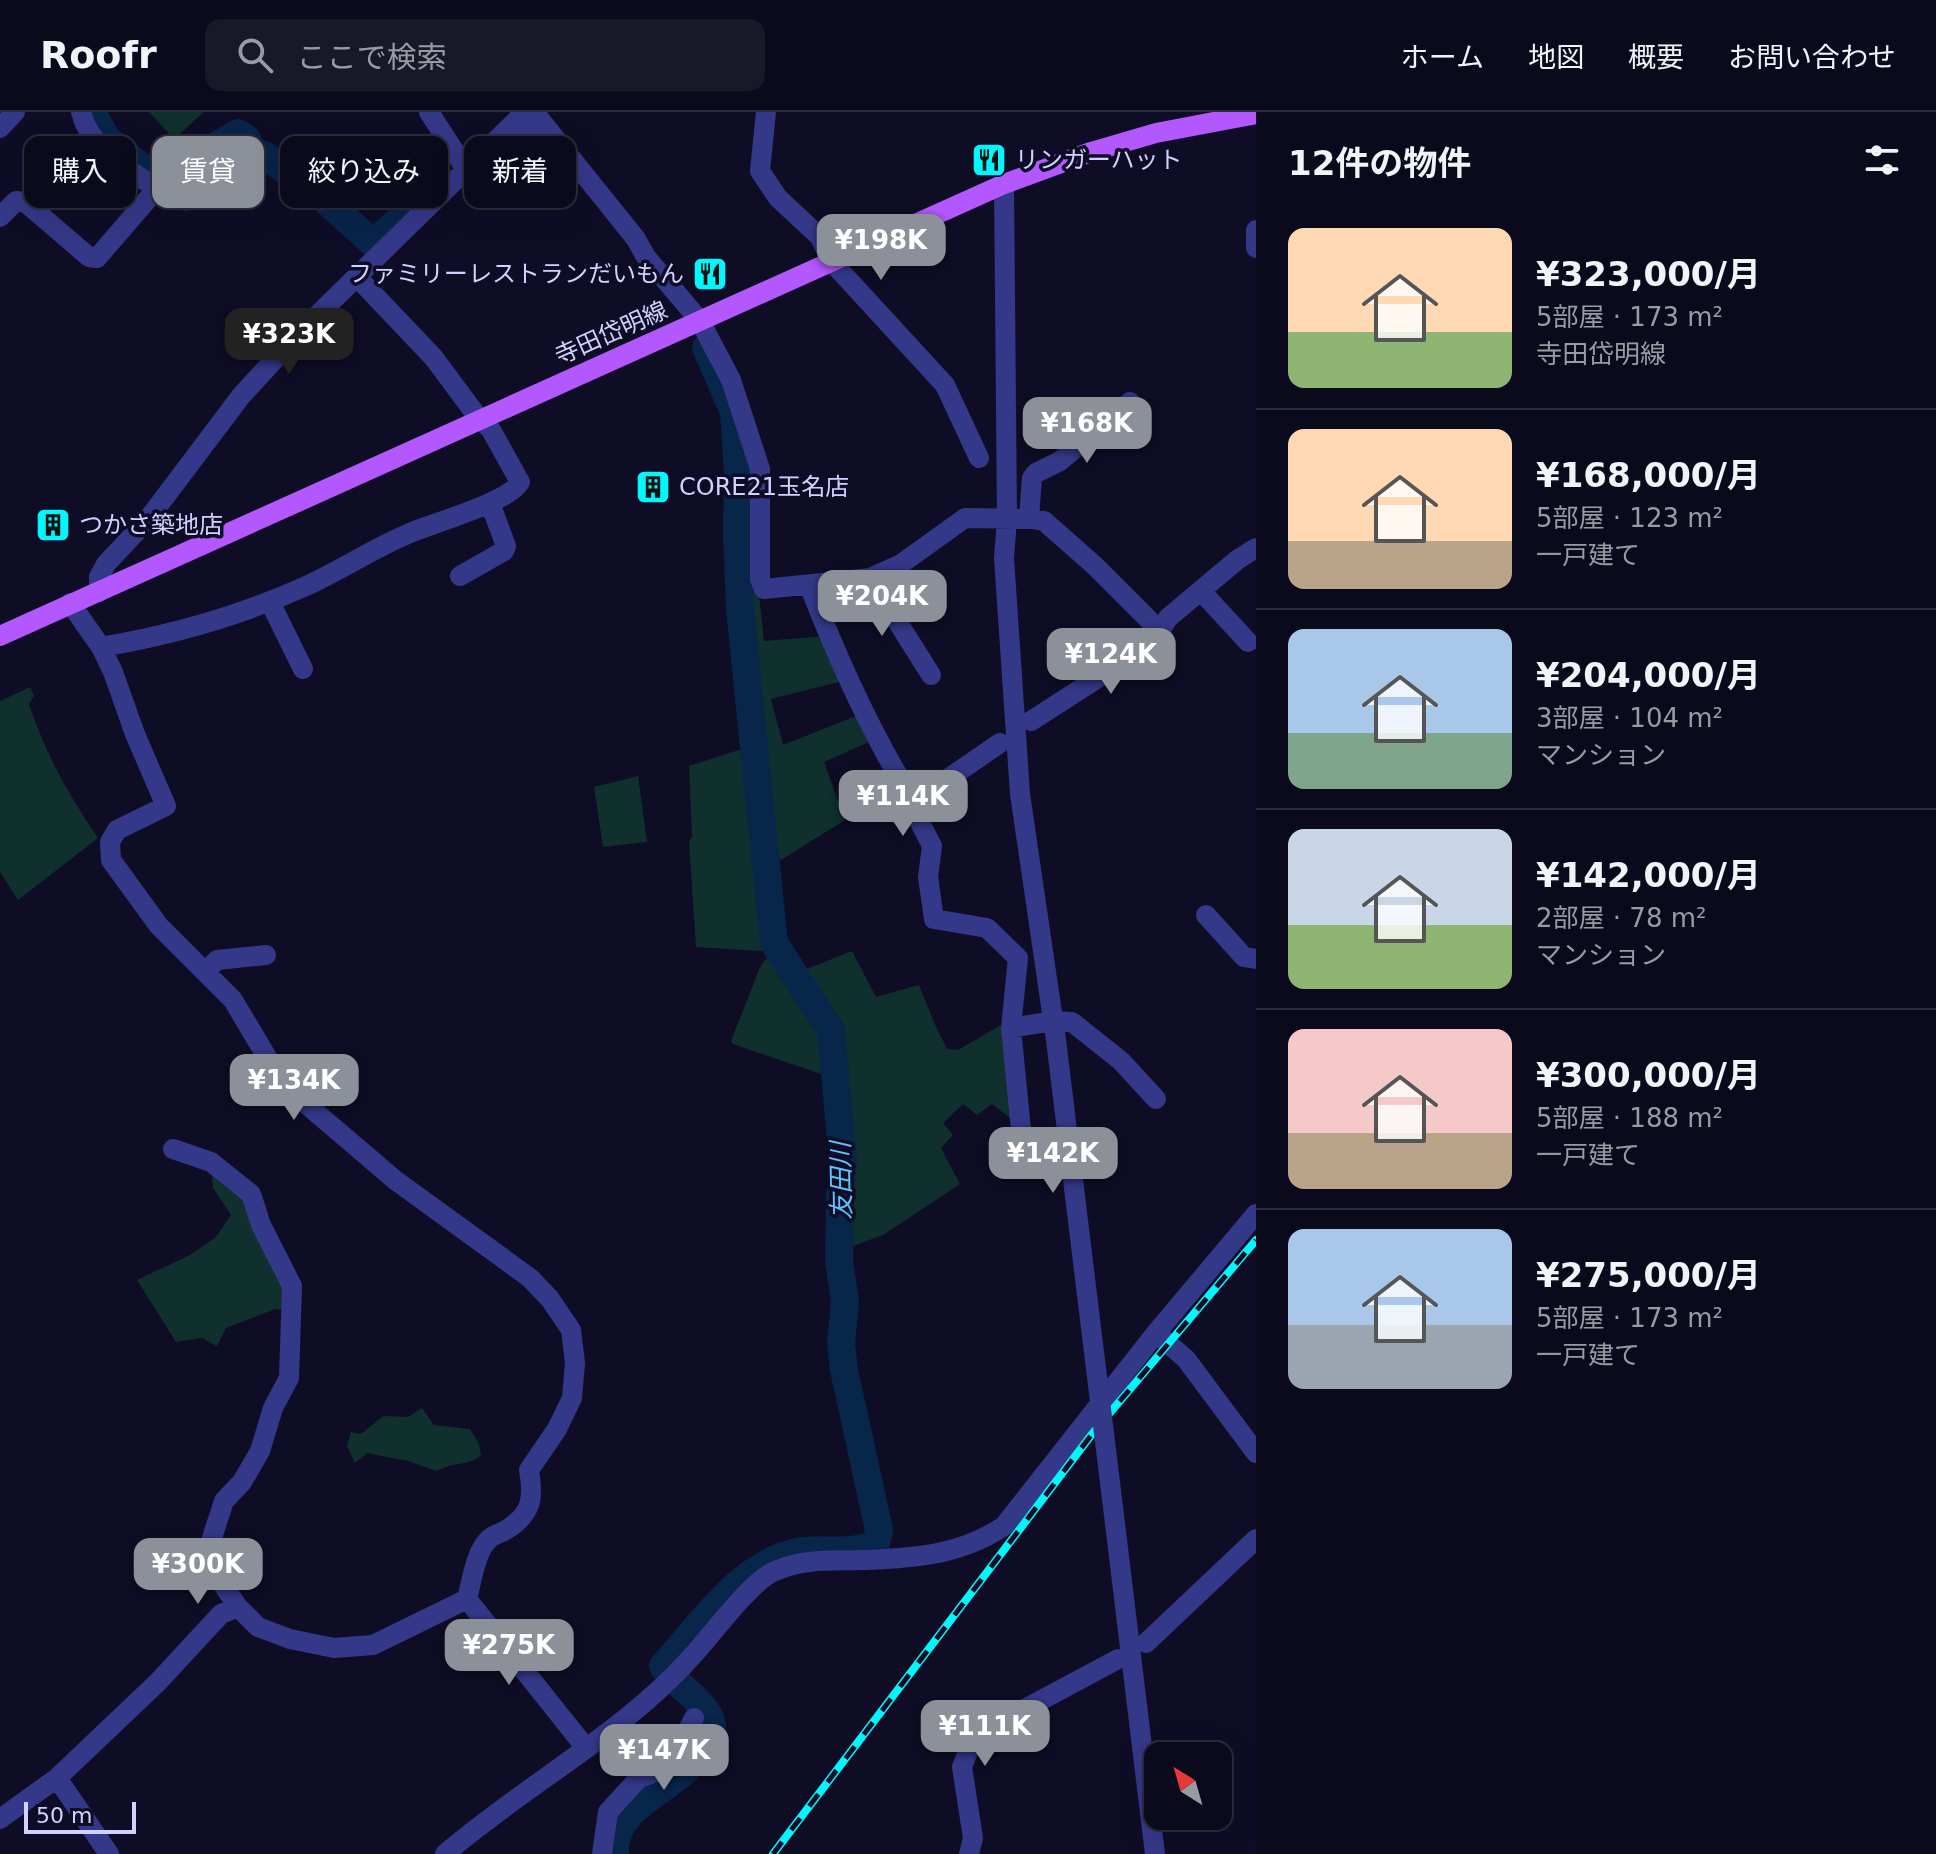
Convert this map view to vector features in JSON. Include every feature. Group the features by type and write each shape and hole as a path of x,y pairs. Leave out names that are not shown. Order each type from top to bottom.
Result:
{"main road":[{"name":"寺田岱明線","path":"0,636 1004,184 1091,152 1156,133 1256,114"}],"street":[{"path":"0,128 15,112"},
{"path":"0,217 16,201 25,202 89,257 97,258 153,193 151,185 99,146 89,133 81,112"},
{"path":"429,112 463,166"},
{"path":"766,112 760,171 778,198 820,237 831,261 945,385 979,458"},
{"path":"99,592 99,577 106,564 149,518 241,396 463,166 526,114"},
{"path":"526,114 538,136"},
{"path":"526,114 636,239 646,257 700,321 731,380 760,469 760,579 764,589 870,578 901,564 965,518 1029,518 1044,521 1094,565 1160,631"},
{"path":"1004,184 1007,519 1004,558 1020,794 1053,1021 1155,1854"},
{"path":"1256,230 1256,248"},
{"path":"101,647 162,636 270,602 396,539 490,503 517,488 520,482 491,430 434,358 357,277"},
{"path":"1029,518 1032,478 1036,473 1060,461 1130,402"},
{"path":"460,576 504,551 506,546 490,503"},
{"path":"1031,721 1135,654 1160,631 1168,618 1237,560 1256,548"},
{"path":"870,578 931,675"},
{"path":"809,585 826,631 884,755 914,802 914,811 932,846 928,877 934,919 987,928 1018,958 1011,1028 1022,1140"},
{"path":"1201,591 1248,642"},
{"path":"270,602 303,669"},
{"path":"70,603 101,647 166,806 117,830 110,842 111,860 159,926 233,1000 271,1064 292,1092 395,1180 530,1278 550,1299 571,1330 575,1363 572,1398 557,1429 529,1470 534,1495 526,1513 508,1529 489,1538 480,1552 467,1599 373,1645 334,1648 290,1639 258,1627 238,1607 209,1564 210,1544 224,1501 242,1482 260,1451 273,1408 289,1378 292,1286 261,1225 251,1194 211,1162 173,1149"},
{"path":"914,802 1000,743"},
{"path":"1206,915 1244,957 1256,959"},
{"path":"205,972 217,960 266,955"},
{"path":"1011,1028 1053,1021 1072,1022 1121,1061 1156,1099"},
{"path":"445,1854 673,1679 746,1596 774,1571 814,1559 866,1560 957,1551 1004,1526 1156,1333 1256,1214"},
{"path":"1156,1333 1186,1359 1256,1453"},
{"path":"1146,1643 1256,1539"},
{"path":"467,1599 586,1748"},
{"path":"0,1819 57,1778 158,1682 221,1614 238,1607"},
{"path":"969,1854 973,1838 962,1767 969,1749 991,1727 1118,1659"},
{"path":"602,1854 608,1812 639,1778 659,1771 676,1753 694,1718"},
{"path":"57,1778 109,1854"}],"green space":[{"path":"149,112 204,112 177,136 171,136"},
{"path":"741,567 757,576 764,641 826,636 843,681 771,699 783,745 861,714 873,740 824,762 845,820 781,860 770,854 766,828"},
{"path":"30,687 34,696 29,704 43,741 67,789 98,838 18,900 0,872 0,701"},
{"path":"751,746 773,949 696,947 689,841 692,837 689,766"},
{"path":"638,776 647,842 603,847 594,787"},
{"path":"773,951 827,1031 824,1075 731,1041 761,965"},
{"path":"852,951 876,997 919,985 947,1049 958,1050 1001,1025 1014,1121 992,1104 977,1115 963,1104 943,1123 953,1135 941,1148 960,1184 883,1235 850,1247 850,1182 836,1028 802,971"},
{"path":"211,1164 248,1196 289,1287 284,1310 275,1309 226,1328 217,1346 202,1338 176,1342 137,1280 190,1255 216,1237 231,1215 213,1188"},
{"path":"422,1408 434,1425 470,1429 479,1444 481,1456 437,1471 408,1461 367,1453 355,1463 347,1446 351,1432 361,1434 383,1416 408,1417"}],"waterway":[{"name":"友田川","path":"91,112 108,140 177,195 186,197 207,151 238,133 247,139 251,150 280,166"},
{"name":"友田川","path":"334,208 373,243 413,208"},
{"name":"友田川","path":"615,1854 616,1839 629,1815 686,1770 712,1726 705,1709 663,1666 723,1598 757,1569 797,1552 867,1547 876,1543 879,1530 841,1344 845,1302 839,1261 843,1161 831,1030 774,943 740,609 734,412 706,348"}],"railway":[{"path":"773,1854 1092,1434 1256,1240"}],"place":[{"name":"リンガーハット","path":"989,160"},
{"name":"ファミリーレストランだいもん","path":"710,274"},
{"name":"CORE21玉名店","path":"653,487"},
{"name":"つかさ築地店","path":"53,525"}]}
